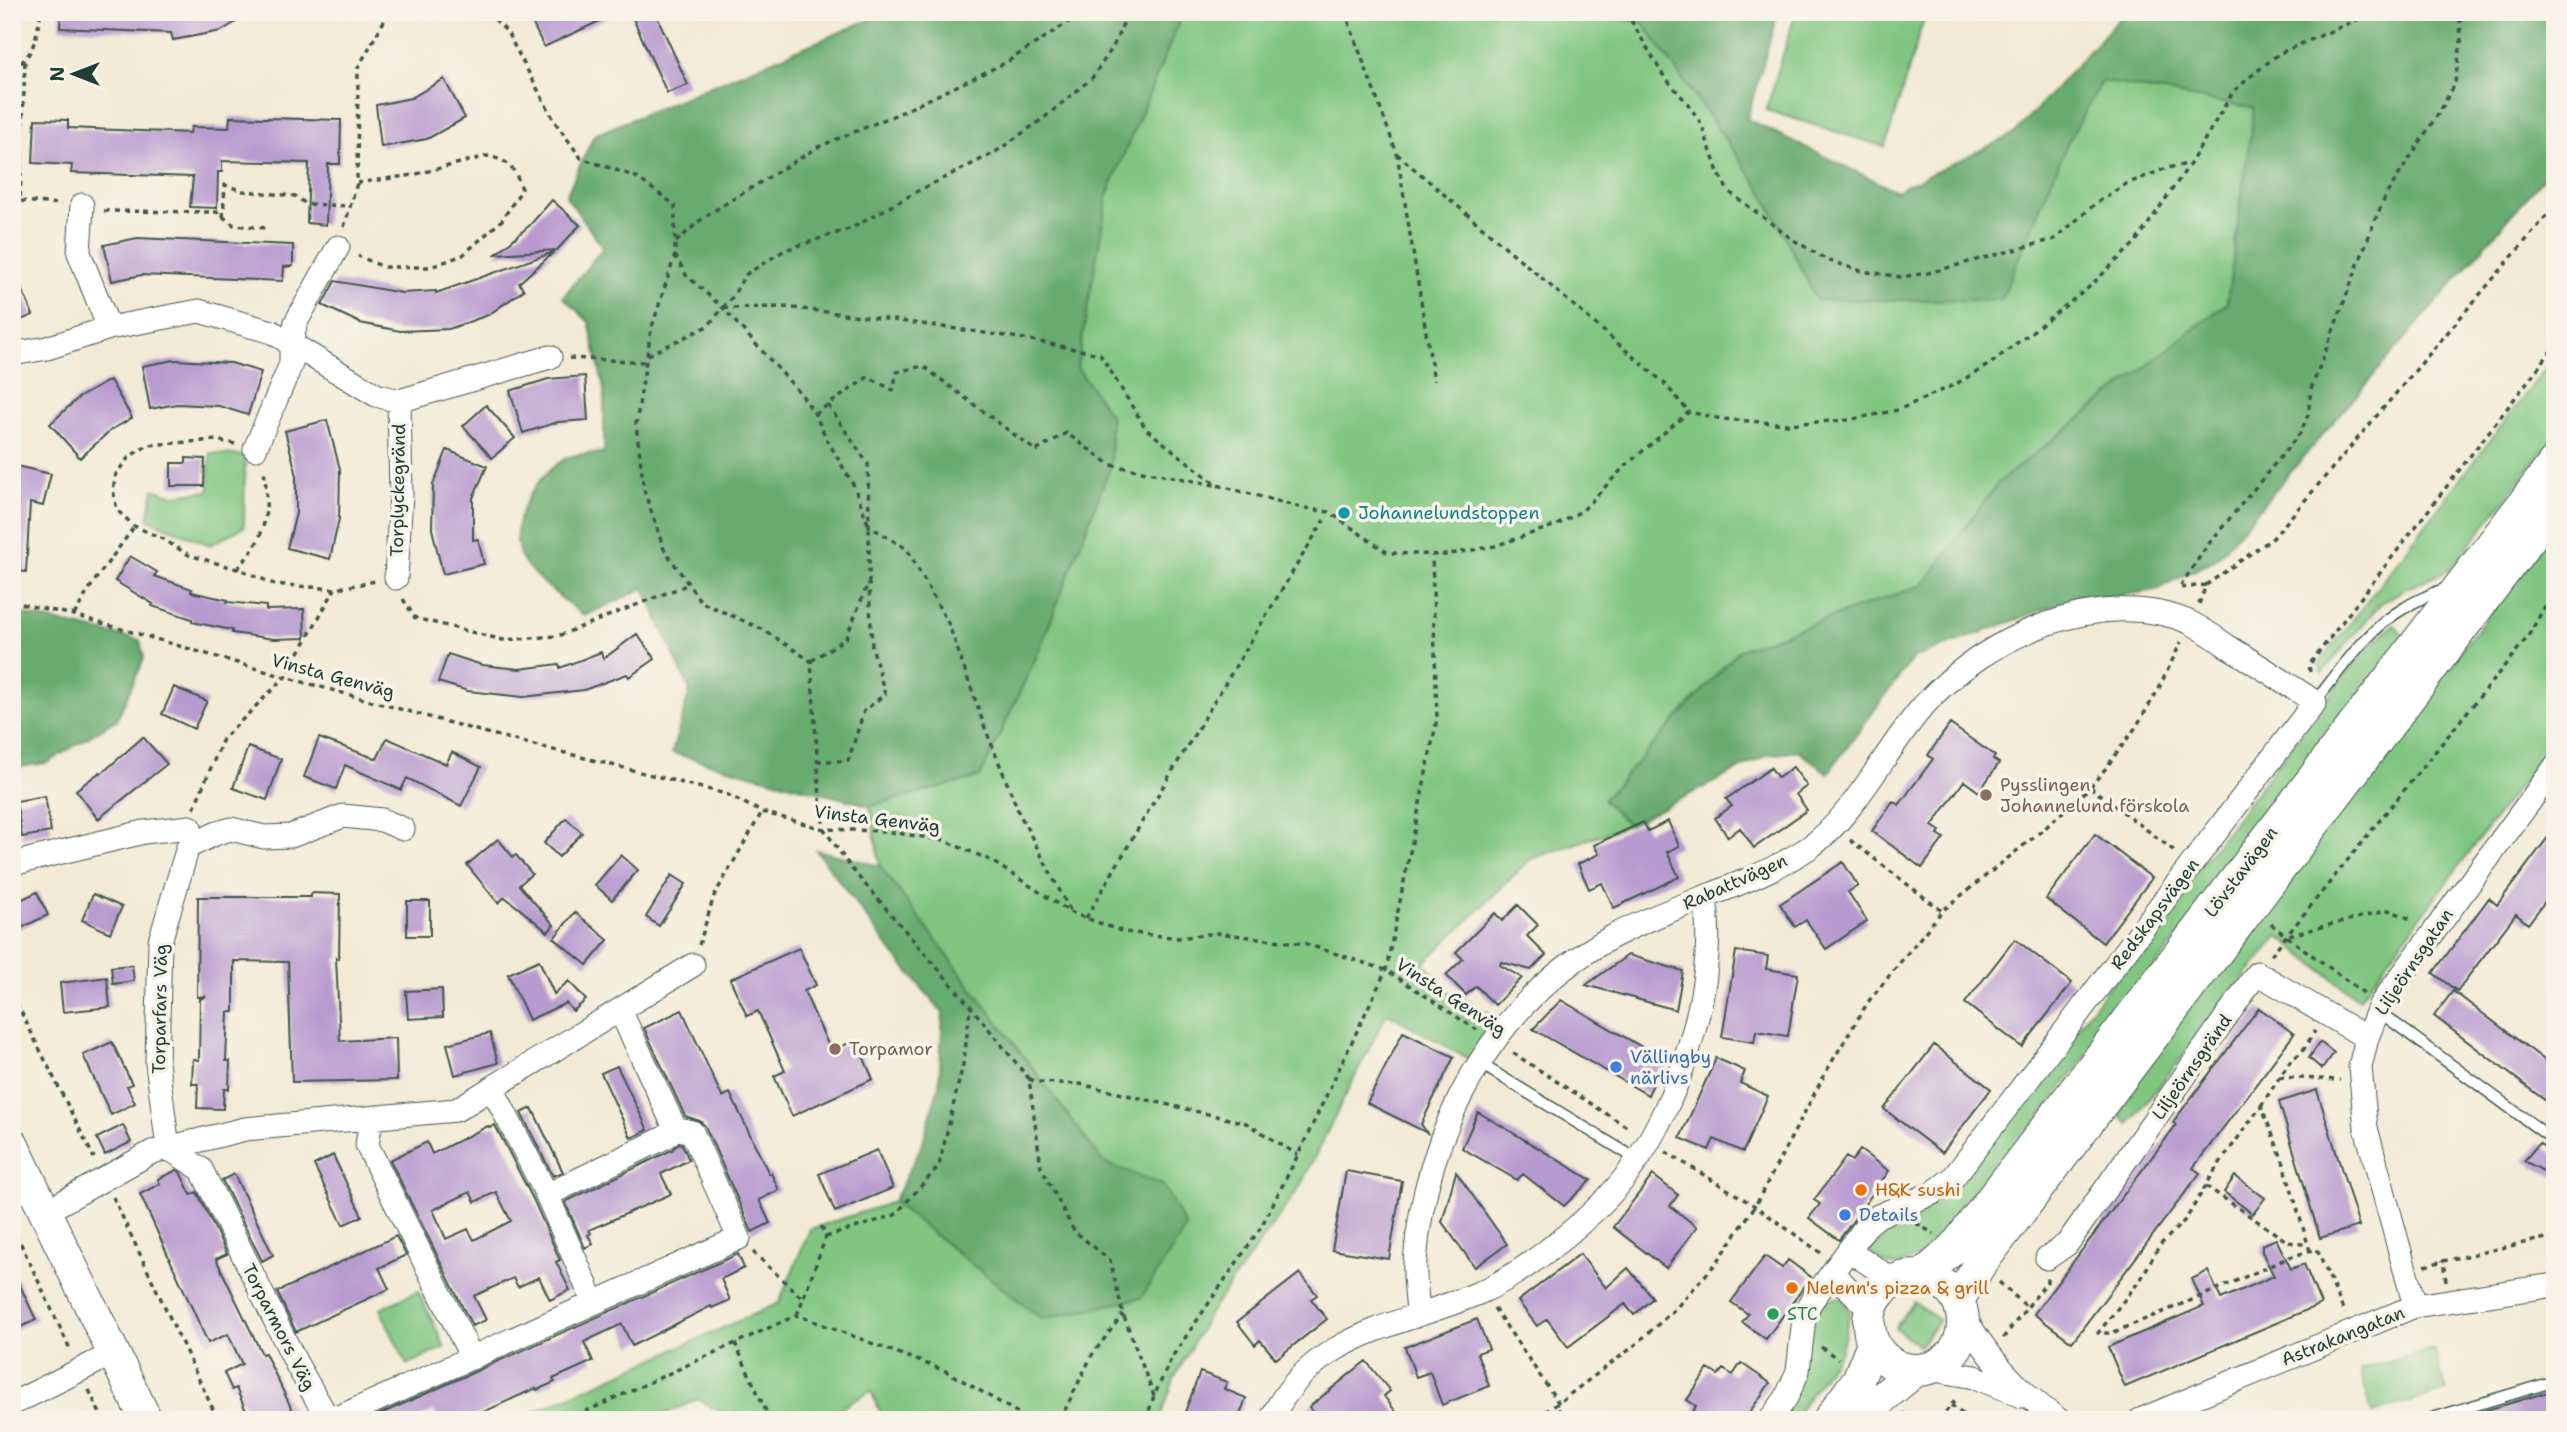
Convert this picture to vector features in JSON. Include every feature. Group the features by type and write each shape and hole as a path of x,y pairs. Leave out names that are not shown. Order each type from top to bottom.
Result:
{"street":[{"path":"82,208 79,253 110,328"},
{"path":"255,449 291,363 291,344 296,322 338,247"},
{"name":"Torplyckegränd","path":"12,354 47,348 110,328 199,312 272,332 376,395 399,401 550,357"},
{"name":"Torplyckegränd","path":"396,578 401,494 399,401"},
{"name":"Lövstavägen","path":"1871,1310 1876,1298 1955,1247 2555,462"},
{"name":"Lövstavägen","path":"1866,1420 1882,1398 1951,1355 1963,1330 1960,1307 1979,1265 2555,505"},
{"name":"Rabattvägen","path":"1418,1313 1415,1265 1420,1224 1446,1124 1479,1063 1523,1006 1564,968 1610,938 1667,910 1759,874 1808,848 1833,827 1925,703 1961,671 2004,643 2046,623 2086,613 2121,610 2166,615 2191,623 2315,702"},
{"name":"Redskapsvägen","path":"1770,1420 1786,1398 1798,1371 1804,1318 1810,1303 1867,1225 1878,1216 1933,1193 1953,1178 2315,702"},
{"name":"Liljeörnsgatan","path":"2415,1306 2366,1128 2360,1068 2367,1038 2379,1008 2555,767"},
{"name":"Torparfars Väg","path":"168,1147 157,1063 160,941 188,848 217,833 232,829 264,837 291,836 343,816 382,820 403,829"},
{"path":"12,864 144,832 190,827"},
{"path":"1271,1420 1278,1405 1297,1380 1343,1343 1483,1291 1540,1257 1628,1175 1643,1151 1676,1083 1692,1036 1709,942 1705,897"},
{"path":"45,1212 152,1152 168,1147 245,1129 456,1110 693,965"},
{"path":"2257,974 2367,1038"},
{"name":"Liljeörnsgränd","path":"2047,1258 2067,1244 2257,974"},
{"path":"620,1010 675,1128"},
{"path":"492,1088 547,1195 594,1303"},
{"path":"371,1119 368,1145 472,1358"},
{"path":"547,1195 666,1137 675,1128"},
{"path":"675,1128 692,1132 739,1238"},
{"path":"12,1144 146,1420"},
{"name":"Torparmors Väg","path":"168,1147 201,1169 296,1363 324,1412 337,1418 739,1238"},
{"path":"1840,1263 1871,1310 1870,1332 1873,1343 1884,1357 1899,1367 1975,1377 2031,1400"},
{"path":"1840,1263 1908,1279 1937,1280 1948,1288 1989,1356 2031,1400 2059,1420"},
{"name":"Astrakangatan","path":"2140,1420 2415,1306 2555,1285"},
{"path":"1829,1420 1858,1380 1873,1343"},
{"path":"12,1404 114,1353"}],"lane":[{"name":"Redskapsvägen","path":"2315,702 2360,645 2385,621 2406,607 2464,580"},
{"path":"2379,1008 2555,1141"},
{"path":"1479,1063 1643,1151"},
{"path":"2427,1420 2555,1381"}],"path":[{"path":"41,12 34,43 24,62 20,201 82,208 217,212 234,225 266,228"},
{"path":"357,184 413,176 487,156 500,158 513,167 522,189 502,219 463,255 431,267 384,267 338,247 357,184 358,68 389,12"},
{"path":"488,12 507,32 555,122 581,158 636,177 675,205 675,255 651,330 636,424 643,489 664,549 701,602 764,630 811,661"},
{"path":"675,243 704,217 818,147 900,113 1007,62 1084,12"},
{"path":"647,355 708,326 745,275 785,250 852,228 994,153 1044,118 1092,78 1113,47 1128,12"},
{"path":"1345,12 1397,154 1434,381"},
{"path":"1626,12 1663,75 1701,123 1718,172 1728,191 1815,253 1827,260 1861,271 1901,277 1914,275 2055,239 2095,204 2126,184 2167,168 2190,164"},
{"path":"1397,154 1664,383 1689,412 1722,419 1788,424 1848,420 1898,410 1956,384 1990,364 2087,289 2135,243 2190,164 2233,92 2280,53 2375,12"},
{"path":"2460,12 2460,42 2455,82 2444,106 2386,195 2311,389 2308,415 2301,432 2207,546 2179,588 2206,586 2273,538 2555,206"},
{"path":"12,68 24,62"},
{"path":"223,217 225,185 243,191 295,196 306,204 350,206"},
{"path":"675,255 686,275 723,308 815,414 854,486 869,526 907,550 949,625 985,728 1020,814 1072,913"},
{"path":"723,308 784,307 1020,338 1100,354 1146,429 1217,485"},
{"path":"2315,702 2309,664 2555,346"},
{"path":"550,357 646,362"},
{"path":"815,414 868,377 893,390 897,372 923,366 1036,451 1066,433 1111,465 1217,485 1298,507 1329,512 1388,553 1432,556 1495,546 1559,524 1583,510 1625,466 1689,412"},
{"path":"817,761 848,761 864,711 886,694 872,646 868,464 828,405"},
{"path":"237,569 246,560 264,528 268,504 264,468 255,449 216,440 148,445 130,457 116,474 113,490 117,510 134,526 189,555 237,569 274,584 335,589 396,578 399,592 415,618 503,640 558,636 689,584"},
{"path":"1086,919 1324,520"},
{"path":"74,615 93,583 134,526"},
{"path":"1146,1420 1154,1395 1172,1357 1261,1227 1386,970 1437,719 1432,556"},
{"path":"811,661 846,638 869,581"},
{"path":"1527,1420 1558,1402 1633,1347 1677,1307 1718,1261 1755,1206 1827,1070 1868,1002 1942,911 2090,787 2136,727 2158,690 2206,586"},
{"path":"190,827 191,814 223,739 285,677 335,589"},
{"path":"2257,974 2527,638 2555,589"},
{"name":"Vinsta Genväg","path":"12,602 74,615 483,732 726,794 762,812 824,830 883,831 943,840 990,860 1072,913 1124,932 1180,938 1217,933 1306,944 1386,970 1494,1041 1643,1151 1755,1206 1840,1263"},
{"path":"811,661 824,830 851,868 1029,1079 1037,1082 1080,1084 1246,1123 1298,1155"},
{"path":"2090,787 2193,864"},
{"path":"693,965 714,896 762,812"},
{"path":"1833,827 1942,911"},
{"path":"2286,936 2389,910 2435,929"},
{"path":"2286,936 2379,1008"},
{"path":"12,994 104,1179 218,1420"},
{"path":"826,1237 895,1214 939,1166 964,1060 971,1007"},
{"path":"2326,1014 2302,1052 2290,1061 2279,1077 2186,1219 2160,1246 2141,1279 2098,1333 2112,1333 2290,1256 2317,1249 2353,1332"},
{"path":"2279,1077 2361,1081"},
{"path":"1029,1079 1041,1167 1074,1231 1110,1260 1123,1314 1154,1395"},
{"path":"2261,1106 2283,1161 2310,1251"},
{"path":"2206,1186 2288,1242 2308,1245"},
{"path":"12,1225 103,1420"},
{"path":"797,1315 826,1237 821,1225"},
{"path":"2449,1300 2444,1261 2555,1236"},
{"path":"739,1238 803,1299"},
{"path":"1483,1291 1558,1402 1558,1419"},
{"path":"1060,1420 1092,1354 1123,1314"},
{"path":"567,1420 797,1315 947,1372 1030,1420"},
{"path":"735,1343 771,1420"},
{"path":"1951,1405 1970,1420"}],"green space":[{"path":"888,12 1183,12 1108,193 1077,367 1110,415 1111,465 1038,653 980,777 870,806 672,753 690,690 644,588 584,616 529,568 519,552 517,539 518,525 528,498 545,475 571,456 604,452 604,389 589,322 563,297 603,248 566,196 594,135"},
{"path":"1183,12 1569,12 1642,22 1764,194 1817,300 2067,144 2102,81 2254,108 2227,303 1998,483 1923,585 1739,650 1604,800 1629,825 1531,859 1424,963 1447,991 1500,1019 1471,1060 1387,1013 1299,1188 1208,1315 1174,1379 1160,1420 884,1420 871,1391 820,1420 734,1420 698,1399 651,1420 516,1420 779,1303 810,1229 893,1202 1042,1319 1163,1185 1104,1163 880,866 870,806 980,777 1038,653 1111,465 1110,415 1077,367 1108,193"},
{"path":"1569,12 1778,12 1747,119 1896,191 2014,134 2125,12 2555,12 2555,164 2216,559 2156,590 2050,607 1913,658 1828,773 1798,751 1767,755 1629,825 1603,800 1739,650 1923,585 1998,483 2227,303 2254,108 2102,81 2067,144 2001,300 1817,300 1764,194 1642,22"},
{"path":"1796,12 1926,12 1885,147 1766,110"},
{"path":"2555,356 2555,436 2450,570 2405,589 2380,604 2322,673 2319,664"},
{"path":"210,453 245,456 244,527 210,545 148,519 154,489 172,495 209,491"},
{"path":"2555,527 2555,738 2359,999 2278,936 2129,1124 2120,1116 2132,1081"},
{"path":"12,612 140,640 144,659 117,719 47,763 12,768"},
{"path":"2394,624 2407,640 1954,1228 1931,1252 1897,1266 1882,1263 1869,1252 1878,1231 1919,1213 1957,1186 2362,653"},
{"path":"816,850 880,866 1104,1163 1163,1185 1186,1228 1141,1298 1042,1319 893,1202 922,1145 939,1085 943,1013 892,952"},
{"path":"418,1291 445,1347 407,1365 380,1309"},
{"path":"1842,1297 1850,1312 1841,1350 1793,1420 1778,1420 1815,1315 1824,1300"},
{"path":"1914,1302 1939,1320 1919,1346 1895,1328"},
{"path":"2434,1349 2447,1391 2372,1413 2360,1370"}],"building":[{"path":"61,12 252,12 221,31 173,40 171,33 60,28"},
{"path":"527,12 619,12 544,47"},
{"path":"630,12 655,12 688,85 667,93"},
{"path":"444,79 465,118 427,139 381,147 376,105 411,98"},
{"path":"230,117 341,120 340,164 328,164 326,225 307,223 309,163 222,161 222,172 218,172 217,208 190,207 193,177 71,173 72,165 33,163 35,119 68,120 68,128 190,133 191,127 229,128"},
{"path":"552,200 580,225 557,250 496,254 530,225"},
{"path":"137,238 293,245 293,266 284,267 283,281 142,275 112,281 104,245"},
{"path":"554,252 519,283 524,290 488,315 449,329 400,331 360,323 322,305 335,281 402,293 436,293"},
{"path":"12,265 33,315 12,324"},
{"path":"174,360 231,363 261,372 248,415 219,406 177,404 150,409 142,366"},
{"path":"585,376 588,420 558,422 523,433 510,391 548,379"},
{"path":"110,380 132,418 111,430 80,458 50,424 78,398"},
{"path":"486,405 515,438 492,458 463,426"},
{"path":"327,420 340,469 339,519 330,559 287,548 296,513 296,472 285,431"},
{"path":"447,450 487,466 473,498 473,540 478,539 484,564 443,574 432,529 433,485"},
{"path":"186,458 205,459 204,486 171,486 171,463 186,463"},
{"path":"12,465 51,474 43,506 30,503 26,572 12,571"},
{"path":"130,556 157,572 154,576 192,589 191,592 228,600 227,602 266,606 266,610 304,609 305,638 274,639 232,633 232,630 192,622 192,619 152,606 153,604 115,581"},
{"path":"637,634 655,659 629,677 627,674 584,690 523,697 468,691 438,682 448,654 482,665 519,669 559,664 560,668 601,652 603,659"},
{"path":"174,687 207,701 194,729 162,714"},
{"path":"1950,724 1995,756 1993,759 1999,763 1979,792 1964,781 1932,826 1940,831 1938,834 1944,838 1922,868 1872,831 1893,801 1899,805 1933,759 1928,755"},
{"path":"143,737 167,764 98,819 76,790 100,772 101,774"},
{"path":"319,738 377,759 387,738 446,764 452,752 481,767 461,806 407,778 401,790 345,765 336,789 304,777"},
{"path":"248,747 281,759 267,800 233,788"},
{"path":"1793,767 1807,786 1796,794 1807,810 1754,848 1740,828 1728,837 1715,818 1732,806 1726,799 1771,768 1778,778"},
{"path":"45,796 51,832 22,837 16,801"},
{"path":"566,818 582,833 559,857 544,843"},
{"path":"1668,821 1679,846 1667,852 1679,877 1614,908 1602,883 1589,889 1578,864 1599,854 1594,845 1643,822 1648,831"},
{"path":"2555,828 2555,888 2528,924 2516,914 2457,991 2433,973 2489,898 2497,905"},
{"path":"2095,834 2152,878 2103,943 2046,899"},
{"path":"498,839 532,874 519,885 554,925 548,932 505,897 498,903 467,865"},
{"path":"621,855 638,870 612,900 595,885"},
{"path":"1843,862 1858,886 1848,892 1867,921 1826,949 1806,920 1795,927 1780,904"},
{"path":"672,875 686,884 659,926 646,917"},
{"path":"37,892 48,915 17,930 12,921 12,904"},
{"path":"311,893 340,894 339,959 336,958 340,1041 396,1038 397,1080 292,1082 288,962 234,961 234,1012 228,1012 226,1061 230,1061 229,1089 224,1089 223,1109 197,1108 198,1084 192,1084 193,1059 199,1060 200,999 206,996 197,997 198,897 311,897"},
{"path":"93,894 122,907 110,933 82,920"},
{"path":"407,901 430,901 430,936 407,936"},
{"path":"1518,905 1538,925 1527,936 1546,955 1531,970 1501,962 1500,965 1522,978 1495,1005 1476,986 1466,995 1446,975 1463,959 1456,952 1495,913 1502,921"},
{"path":"575,912 608,940 587,965 554,938"},
{"path":"2015,939 2072,983 2022,1047 1965,1003"},
{"path":"799,948 816,985 804,991 831,1051 856,1040 873,1079 792,1116 774,1076 785,1071 758,1011 747,1016 730,979"},
{"path":"1736,951 1768,956 1766,969 1798,974 1788,1036 1756,1031 1754,1042 1722,1037"},
{"path":"1628,955 1683,971 1676,1010 1586,985"},
{"path":"539,960 554,994 569,981 586,1000 573,1011 566,1003 529,1020 508,974"},
{"path":"132,965 134,981 113,984 111,967"},
{"path":"107,977 110,1007 63,1012 60,983"},
{"path":"442,989 443,1017 408,1019 406,991"},
{"path":"2453,991 2555,1068 2555,1108 2434,1016"},
{"path":"1561,1000 1664,1060 1648,1095 1533,1029"},
{"path":"2259,1008 2294,1034 2193,1168 2200,1173 2072,1342 2034,1314 2176,1125 2173,1122"},
{"path":"682,1010 722,1097 730,1093 779,1190 759,1200 770,1223 752,1232 705,1126 700,1121 685,1116 644,1028"},
{"path":"1403,1032 1454,1057 1421,1124 1427,1133 1367,1103"},
{"path":"490,1033 498,1063 455,1075 447,1044"},
{"path":"112,1042 132,1084 127,1086 135,1103 111,1115 83,1055"},
{"path":"2320,1042 2334,1053 2322,1069 2309,1058"},
{"path":"1934,1045 1991,1089 1942,1153 1884,1109"},
{"path":"1716,1058 1745,1071 1740,1083 1768,1096 1743,1152 1714,1139 1709,1150 1680,1138"},
{"path":"617,1066 648,1130 631,1138 601,1073"},
{"path":"2317,1090 2359,1226 2320,1238 2279,1102"},
{"path":"532,1108 563,1172 553,1176 521,1113"},
{"path":"1478,1112 1591,1180 1564,1206 1523,1174 1517,1180 1462,1148"},
{"path":"123,1125 131,1142 105,1155 97,1138"},
{"path":"495,1125 534,1201 560,1260 556,1262 570,1290 550,1300 539,1277 518,1287 513,1278 474,1296 486,1320 472,1326 390,1160 427,1142 432,1154 488,1126 490,1128","holes":["470,1192 475,1202 496,1192 511,1221 474,1240 468,1229 446,1239 433,1210"]},
{"path":"679,1143 689,1160 661,1174 671,1194 589,1230 591,1233 588,1235 593,1244 585,1248 565,1202 672,1150"},
{"path":"2539,1143 2555,1155 2555,1177 2524,1161"},
{"path":"877,1150 893,1188 835,1212 819,1174"},
{"path":"1860,1150 1889,1171 1839,1240 1809,1218 1820,1204 1814,1200 1846,1157 1852,1161"},
{"path":"333,1155 362,1216 343,1225 314,1165"},
{"path":"177,1170 191,1195 197,1192 227,1254 216,1259 297,1420 250,1420 236,1388 232,1390 224,1373 242,1364 228,1334 208,1343 140,1194 160,1184 158,1179"},
{"path":"1346,1171 1402,1181 1389,1259 1332,1250"},
{"path":"1456,1172 1507,1244 1475,1267 1442,1222"},
{"path":"234,1174 273,1255 262,1261 222,1180"},
{"path":"1653,1175 1678,1195 1670,1206 1697,1227 1666,1268 1613,1227"},
{"path":"2235,1176 2265,1198 2253,1214 2224,1192"},
{"path":"396,1236 406,1255 379,1268 389,1289 296,1332 277,1292"},
{"path":"2276,1239 2291,1269 2304,1264 2321,1304 2125,1387 2108,1347 2204,1306 2192,1279 2208,1271 2221,1299 2274,1276 2262,1252 2262,1245"},
{"path":"738,1254 744,1268 721,1279 730,1300 712,1308 711,1306 632,1346 622,1324 584,1342 593,1361 553,1379 555,1382 466,1420 438,1420 434,1411 415,1420 367,1420"},
{"path":"1580,1254 1606,1288 1628,1268 1653,1298 1634,1315 1625,1304 1568,1347 1547,1319 1537,1326 1518,1301"},
{"path":"1765,1256 1782,1268 1788,1260 1811,1277 1766,1339 1742,1322 1748,1314 1731,1302"},
{"path":"12,1268 36,1320 12,1331"},
{"path":"1300,1273 1317,1295 1311,1299 1327,1319 1276,1359 1260,1340 1255,1345 1237,1322"},
{"path":"1477,1319 1489,1349 1477,1353 1489,1386 1442,1405 1430,1372 1416,1377 1405,1347"},
{"path":"1366,1361 1390,1391 1384,1396 1402,1420 1319,1420 1309,1407"},
{"path":"1741,1363 1770,1383 1744,1420 1687,1420 1696,1406 1687,1400 1708,1369 1718,1375 1723,1369 1733,1375"},
{"path":"1200,1372 1227,1382 1224,1389 1246,1398 1238,1420 1182,1420"},
{"path":"2555,1390 2555,1420 2471,1420 2470,1415"}],"place":[{"name":"Johannelundstoppen","path":"1344,513"},
{"name":"Pysslingen Johannelund förskola","path":"1986,795"},
{"name":"Torpamor","path":"835,1049"},
{"name":"Vällingby närlivs","path":"1616,1067"},
{"name":"H&K sushi","path":"1861,1190"},
{"name":"Details","path":"1845,1215"},
{"name":"Nelenn's pizza & grill","path":"1792,1288"},
{"name":"STC","path":"1773,1314"}]}
